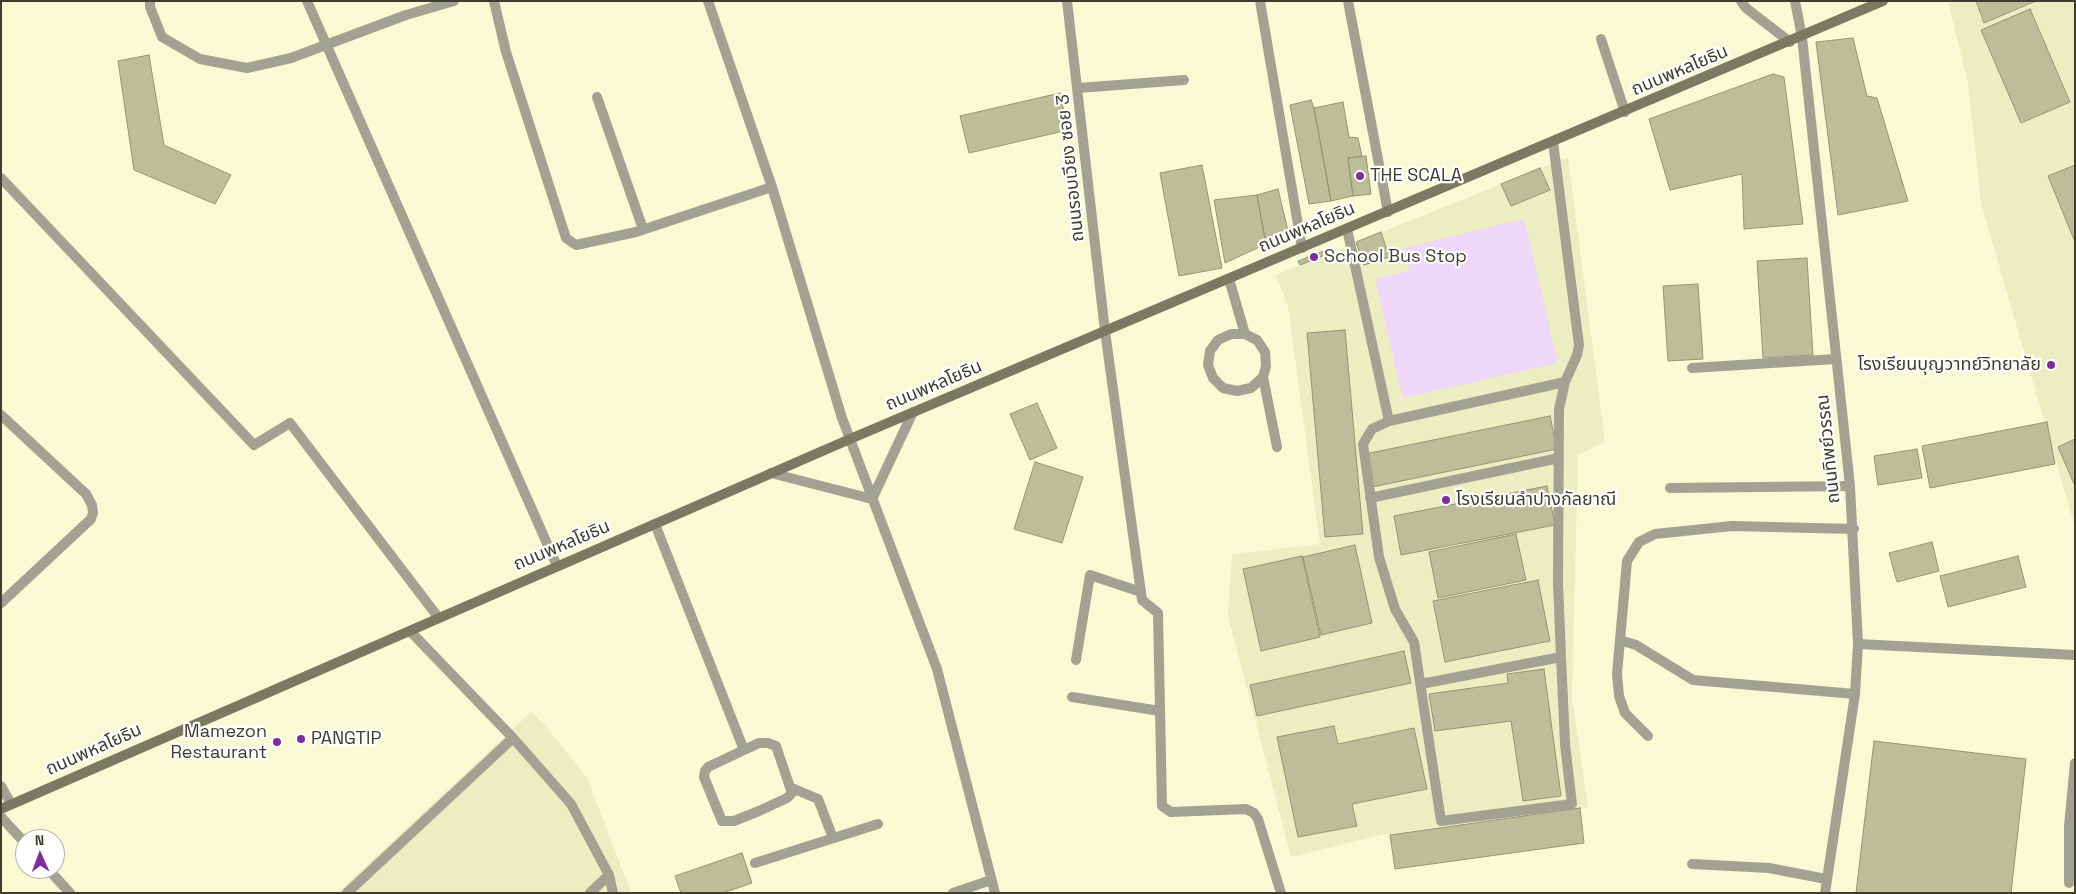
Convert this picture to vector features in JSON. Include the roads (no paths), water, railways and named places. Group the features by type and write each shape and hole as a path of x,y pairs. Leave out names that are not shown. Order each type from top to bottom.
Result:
{"main road":[{"name":"ถนนพหลโยธิน","path":"1,809 850,439 1802,37 1883,1"}],"street":[{"path":"150,1 150,7 162,37 200,59 247,68 292,58 406,15 454,1"},
{"path":"307,1 557,566"},
{"path":"494,1 506,52 566,238 576,245 643,229 772,187"},
{"path":"708,1 772,187 850,439 936,669 995,893"},
{"name":"ถนนรอบเวียง ซอย 3","path":"1067,1 1105,331 1141,592"},
{"path":"1260,1 1302,248"},
{"path":"1348,1 1388,212"},
{"path":"1741,1 1746,8 1790,42"},
{"name":"ถนนทิพย์วรรณ","path":"1795,1 1802,37 1850,486 1854,529 1858,644 1855,694 1825,893"},
{"path":"1601,39 1625,112"},
{"path":"1078,88 1184,80"},
{"path":"597,97 643,229"},
{"path":"1553,142 1579,345 1577,355 1565,382 1559,409 1558,583 1565,744 1572,804 1441,821 1414,642 1395,609 1379,557 1363,444 1372,429 1389,421 1565,382"},
{"path":"1,178 254,444 290,423 336,480 438,617"},
{"path":"1347,229 1389,421"},
{"path":"1230,278 1245,334"},
{"path":"1263,377 1251,388 1237,391 1223,388 1213,378 1208,365 1210,351 1218,340 1231,334 1245,334 1257,340 1265,352 1266,366 1263,377 1277,447"},
{"path":"1692,368 1835,359"},
{"path":"872,499 913,412"},
{"path":"1,415 86,494 92,504 93,513 91,519 1,603"},
{"path":"1370,498 1559,458"},
{"path":"771,473 872,499"},
{"path":"1670,488 1850,486"},
{"path":"656,524 744,750"},
{"path":"1648,736 1625,713 1619,696 1617,674 1627,561 1639,542 1655,534 1732,526 1854,529"},
{"path":"1076,660 1090,575 1141,592 1142,600 1158,613 1162,806 1171,812 1246,809 1254,813 1258,819 1281,893"},
{"path":"410,631 513,738 571,804 609,875 614,893"},
{"path":"1620,640 1636,645 1694,680 1855,694"},
{"path":"1858,644 2075,655"},
{"path":"1420,684 1561,657"},
{"path":"1072,697 1160,711"},
{"path":"347,893 513,738"},
{"path":"759,743 768,743 776,746 792,788 792,793 788,798 734,821 722,820 704,777 708,767 759,743"},
{"path":"2069,883 2069,826 2075,763"},
{"path":"1,786 12,804"},
{"path":"792,788 818,798 833,838"},
{"path":"1,817 15,832"},
{"path":"755,863 878,824"},
{"path":"1692,864 1769,868 1826,879"},
{"path":"590,893 609,875"},
{"path":"57,879 70,893"},
{"path":"953,893 991,880"}],"place":[{"name":"THE SCALA","path":"1360,176"},
{"name":"School Bus Stop","path":"1314,257"},
{"name":"โรงเรียนบุญวาทย์วิทยาลัย","path":"2051,365"},
{"name":"โรงเรียนลำปางกัลยาณี","path":"1446,500"},
{"name":"PANGTIP","path":"301,739"},
{"name":"Mamezon Restaurant","path":"277,742"}]}
